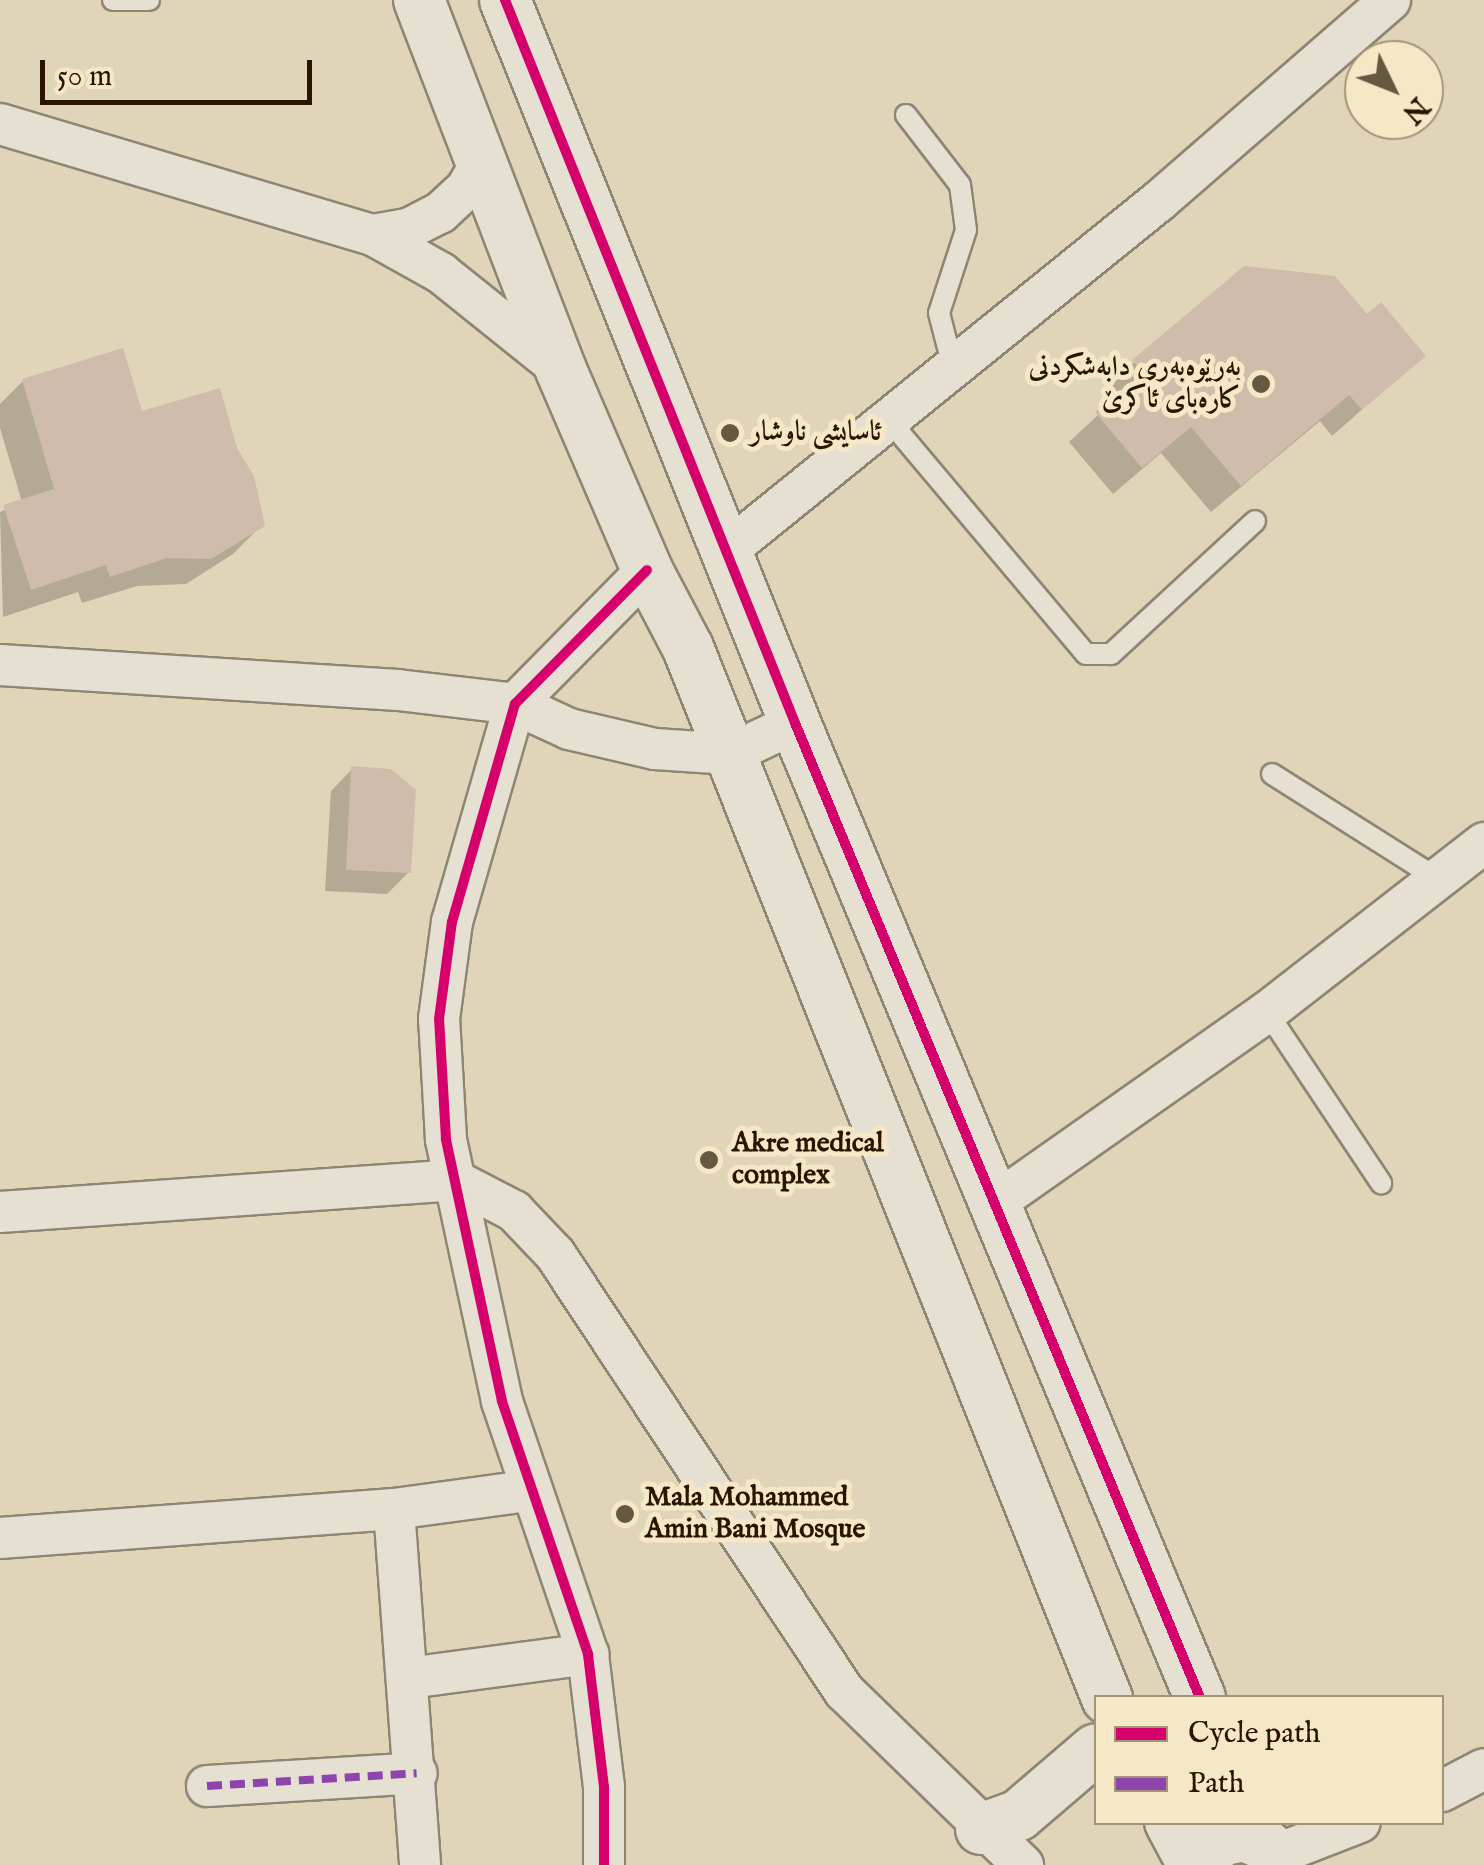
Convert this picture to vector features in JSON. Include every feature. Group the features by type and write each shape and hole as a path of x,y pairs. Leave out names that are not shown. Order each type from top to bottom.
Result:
{"street":[{"path":"419,0 484,158 562,370 647,570 688,648 1106,1695"},
{"path":"505,0 730,548 795,723 1199,1695"},
{"path":"730,548 953,367 1390,0"},
{"path":"0,124 373,235 441,273 562,370"},
{"path":"373,235 408,229 440,213 466,189 484,158"},
{"path":"604,1865 604,1787 588,1654 528,1491 454,1180 440,1088 439,1018 452,922 515,704 647,570"},
{"path":"0,665 362,687 515,704 569,729 656,749 730,754 795,723"},
{"path":"995,1203 1267,1012 1484,842"},
{"path":"0,1212 454,1180 514,1211 554,1254 844,1691 981,1829 1023,1865"},
{"path":"0,1538 394,1509 528,1491"},
{"path":"394,1509 417,1773 420,1865"},
{"path":"409,1678 588,1654"},
{"path":"981,1829 1019,1815 1094,1752"},
{"path":"1444,1790 1484,1769"},
{"path":"207,1786 417,1773"},
{"path":"1172,1825 1192,1865"},
{"path":"1201,1865 1208,1850 1231,1836 1257,1839 1271,1848 1350,1825"}],"lane":[{"path":"113,0 149,0"},
{"path":"906,115 960,185 966,230 938,313 953,367"},
{"path":"888,420 1086,654 1112,654 1255,521"},
{"path":"1272,774 1438,878"},
{"path":"1267,1012 1382,1183"}],"building":[{"name":"بەڕێوەبەری دابەشکردنی کارەبای ئاکرێ","path":"1244,266 1335,276 1367,314 1381,302 1426,356 1362,410 1349,395 1241,486 1191,427 1142,468 1095,412 1143,372 1132,360"},
{"path":"123,348 142,411 220,388 237,448 254,476 265,526 211,559 167,558 110,577 106,565 31,590 3,505 54,489 22,379"},
{"path":"351,766 391,769 416,790 411,873 346,870"}],"marked path":[{"path":"207,1786 417,1773"}],"cycle path":[{"path":"505,0 795,723 1199,1695"},
{"path":"604,1865 604,1787 588,1654 502,1401 446,1139 439,1019 452,922 515,704 647,570"}],"place":[{"name":"بەڕێوەبەری دابەشکردنی کارەبای ئاکرێ","path":"1261,384"},
{"name":"ئاسايشى ناوشار","path":"730,433"},
{"name":"Akre medical complex","path":"709,1160"},
{"name":"Mala Mohammed Amin Bani Mosque","path":"625,1514"}]}
